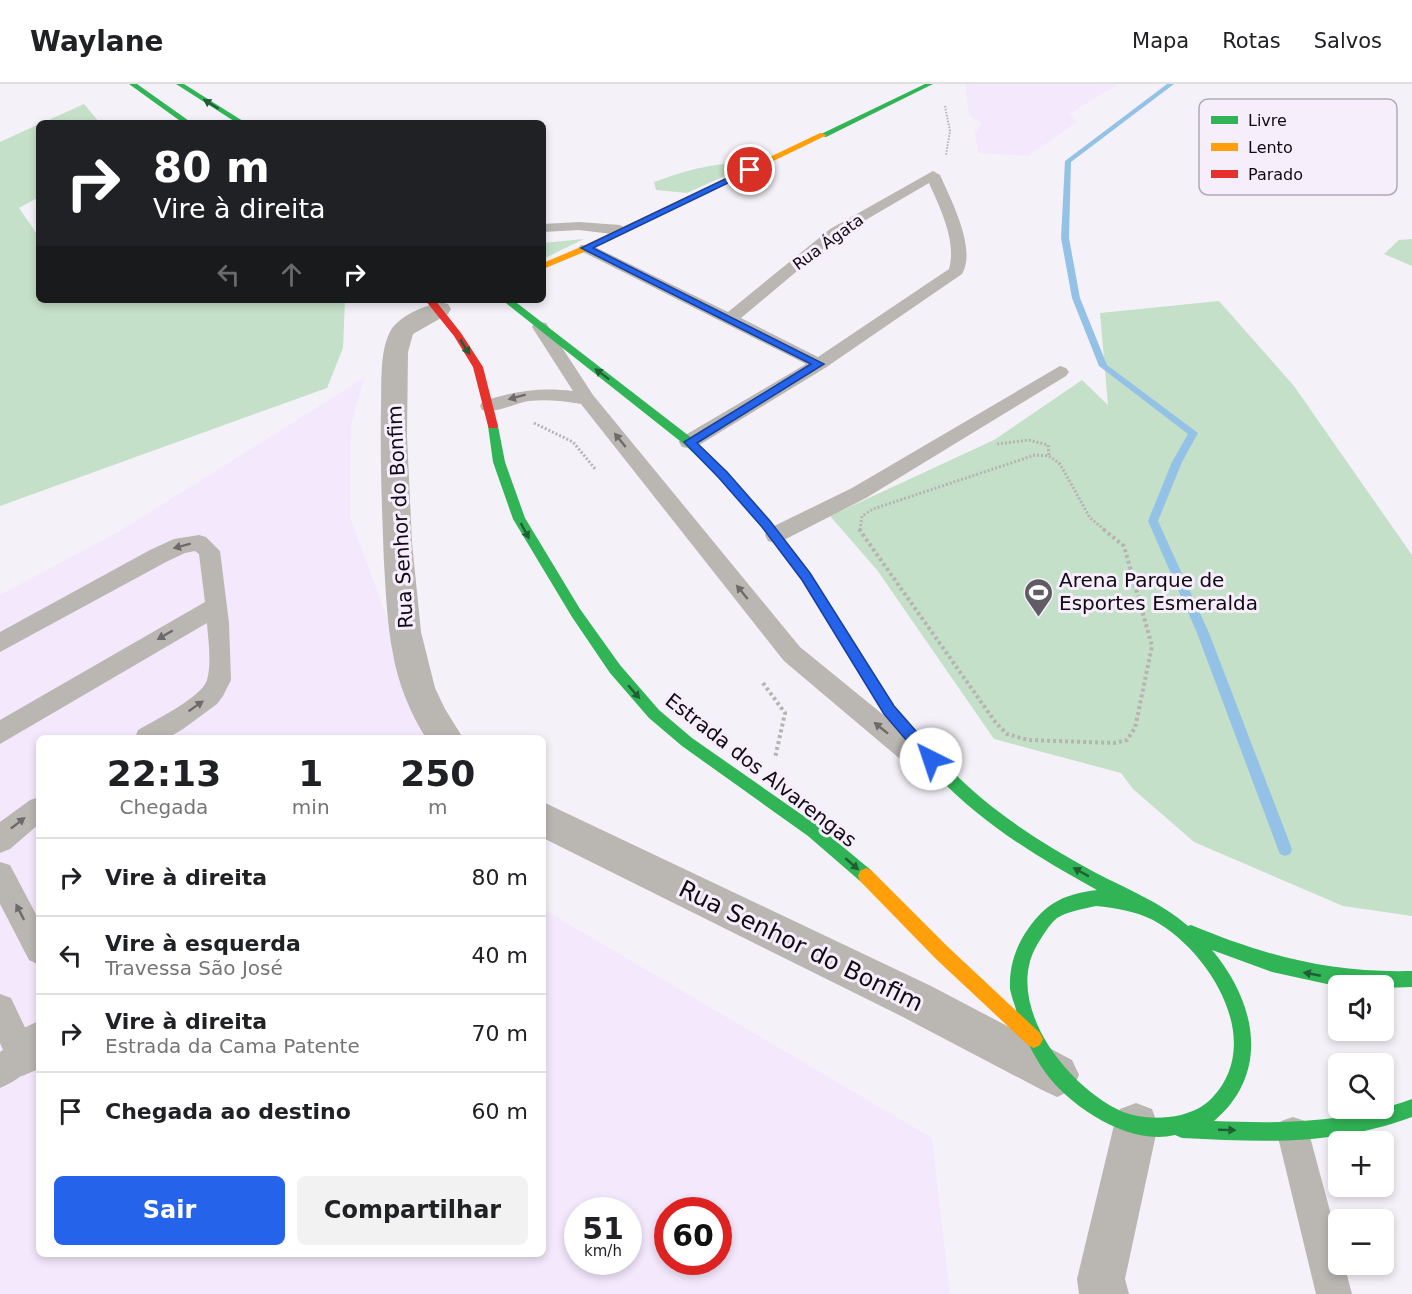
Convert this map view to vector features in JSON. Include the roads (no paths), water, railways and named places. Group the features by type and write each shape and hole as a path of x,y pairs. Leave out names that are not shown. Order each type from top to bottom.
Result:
{"main road":[{"path":"132,84 184,120"},
{"path":"179,84 237,120"},
{"path":"546,265 586,248 930,84"},
{"path":"511,303 689,442 723,475 775,535 819,596 889,710 959,791 1030,844 1202,939 1311,974 1351,980 1389,982 1412,979"},
{"name":"Estrada dos Alvarengas","path":"435,304 478,367 489,406 498,462 519,519 576,613 622,678 654,714 687,742 813,831 874,883 942,953 1034,1039"},
{"path":"1150,910 1116,900 1083,899 1060,907 1040,921 1027,941 1019,965 1019,994 1022,1009 1034,1039 1057,1075 1070,1089 1102,1111 1152,1127 1293,1133 1350,1128 1393,1118 1412,1108"},
{"path":"1152,1127 1194,1122 1216,1110 1228,1098 1243,1057 1241,1024 1231,992 1223,976 1202,948 1176,925"}],"street":[{"name":"Rua Senhor do Bonfim","path":"435,304 400,334 396,346 394,394 402,619 408,654 438,735"},
{"name":"Rua Senhor do Bonfim","path":"546,820 906,996 1057,1075"},
{"path":"1104,1294 1101,1279 1152,1127"}],"lane":[{"name":"Rua Ágata","path":"730,319 836,232 933,175 946,206 961,256 956,271 819,364"},
{"path":"546,228 579,226 620,230"},
{"path":"586,248 819,364"},
{"path":"540,327 587,399 792,654 959,791"},
{"path":"689,442 819,364"},
{"path":"775,535 859,493 1059,372"},
{"path":"489,406 532,393 553,393 587,399"},
{"path":"0,643 181,545 199,543 209,551 216,606 220,671 217,687 202,702 152,735"},
{"path":"0,733 216,606"},
{"path":"0,840 18,823 36,811"},
{"path":"0,874 36,944"},
{"path":"0,1009 20,1056"},
{"path":"1293,1133 1334,1294"}],"waterway":[{"path":"1171,84 1068,161 1065,238 1076,298 1103,366 1193,433 1177,462 1153,521 1203,633 1285,849"}],"place":[{"name":"Arena Parque de Esportes Esmeralda","path":"1038,618"}]}
